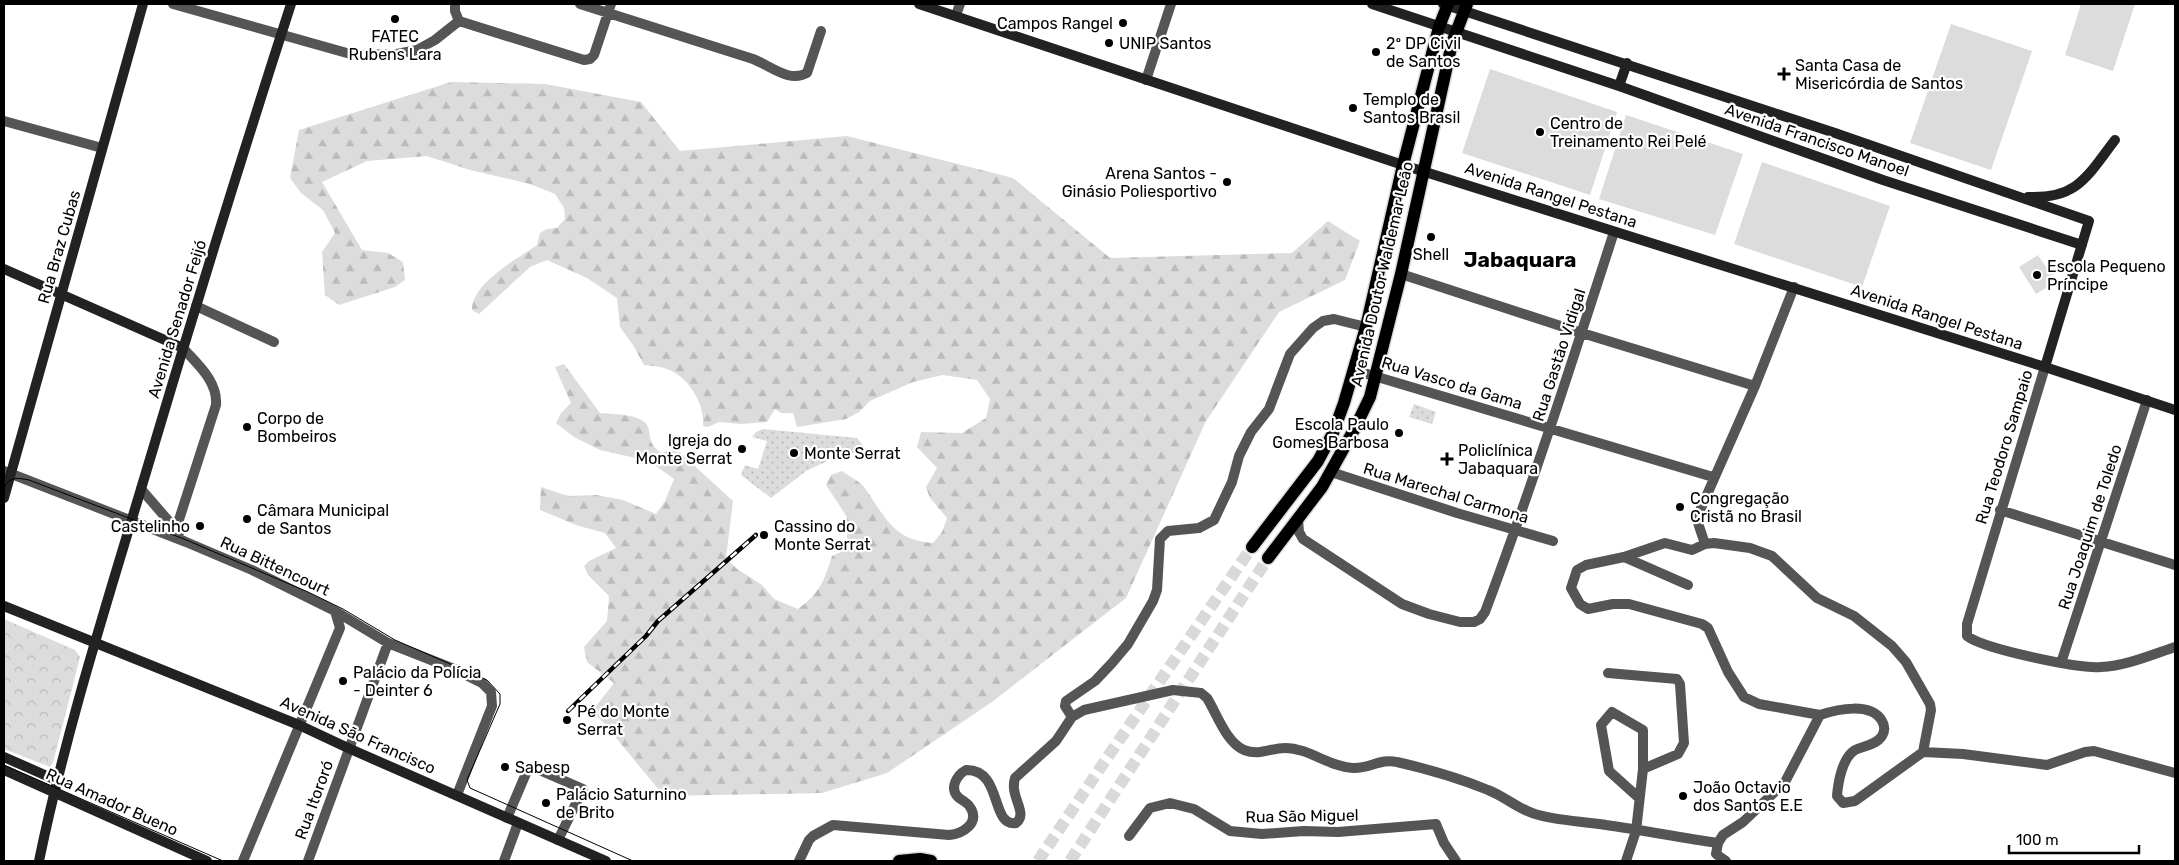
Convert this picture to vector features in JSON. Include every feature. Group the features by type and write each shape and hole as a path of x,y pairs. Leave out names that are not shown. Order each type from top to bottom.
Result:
{"main road":[{"name":"Avenida Doutor Waldemar Leão","path":"1252,547 1318,461 1333,433 1344,403 1366,327 1439,27 1454,5"},
{"name":"Avenida Doutor Waldemar Leão","path":"1268,558 1298,520 1331,472 1360,420 1370,397 1401,274 1454,36 1454,5"},
{"path":"899,861 931,861"}],"street":[{"name":"Rua Braz Cubas","path":"4,498 7,473 61,294 143,4"},
{"path":"173,4 354,55 397,54 418,50 436,40 459,21"},
{"name":"Avenida Senador Feijó","path":"56,780 183,348 291,4"},
{"path":"455,4 455,11 459,21"},
{"path":"580,4 609,8 753,59 790,77 799,77 807,73 821,30"},
{"name":"Avenida Rangel Pestana","path":"920,4 1404,165 1794,287 2175,410"},
{"path":"956,16 960,4"},
{"path":"1146,80 1171,4"},
{"name":"Avenida Francisco Manoel","path":"1372,4 1439,27 1454,36 1619,85 1883,180 2083,242"},
{"name":"Avenida Francisco Manoel","path":"1454,5 1626,66 2018,196 2088,225"},
{"path":"459,21 584,60 590,59 594,55 609,8"},
{"path":"1619,85 1626,66"},
{"path":"4,121 102,148"},
{"path":"2018,196 2052,197 2071,190 2088,175 2115,140"},
{"name":"Rua Teodoro Sampaio","path":"2061,662 1973,641 1967,636 1967,624 2000,510 2088,225"},
{"name":"Rua Gastão Vidigal","path":"1298,520 1299,532 1303,539 1402,604 1452,620 1474,622 1480,619 1486,612 1516,531 1614,232"},
{"path":"4,269 183,348 208,377 217,396 216,405 176,529"},
{"path":"1401,274 1582,333 1755,386"},
{"path":"1705,544 1698,523 1698,515 1713,477 1755,386 1794,287"},
{"path":"196,306 274,342"},
{"path":"1072,717 1065,706 1066,701 1095,681 1112,663 1128,644 1153,601 1157,590 1160,540 1168,531 1199,528 1214,520 1232,482 1239,456 1250,432 1269,409 1290,354 1323,321 1334,319 1366,327"},
{"name":"Rua Vasco da Gama","path":"1354,370 1713,477"},
{"name":"Rua Joaquim de Toledo","path":"2061,662 2147,400"},
{"name":"Rua Marechal Carmona","path":"1331,472 1553,541"},
{"name":"Rua Bittencourt","path":"7,473 186,542 252,570 335,611 388,643 454,669 482,683 491,692 492,706 457,795"},
{"path":"141,489 186,542"},
{"path":"2000,510 2175,565"},
{"path":"1923,752 1931,710 1930,704 1906,662 1892,646 1854,616 1817,598 1772,556 1750,548 1714,543 1705,544 1692,550 1665,543 1624,557 1592,563 1577,570 1571,588 1580,604 1588,609 1613,604 1629,604 1702,624 1708,628 1728,672 1744,697 1759,704 1820,715 1850,709 1872,711 1882,720 1884,727 1882,737 1878,741 1856,750 1848,757 1838,786 1837,796 1843,804 1854,801 1923,752 1963,754 2047,765 2085,752 2094,751 2175,773"},
{"path":"1624,557 1688,585"},
{"name":"Avenida São Francisco","path":"4,606 300,725 348,748 606,861"},
{"path":"243,861 340,628 335,611"},
{"path":"340,628 353,621"},
{"name":"Rua Itororó","path":"308,861 388,643"},
{"path":"2061,662 2085,667 2110,666 2175,647"},
{"path":"1608,673 1677,679 1680,684 1684,743 1678,754 1643,769"},
{"path":"799,861 809,840 824,828 833,825 949,835 962,833 971,824 972,810 969,805 956,795 954,787 958,777 968,770 984,777 995,793 1003,819 1010,823 1016,823 1020,820 1021,814 1014,796 1015,778 1056,741 1072,717 1084,710 1173,690 1202,693 1207,698 1231,740 1242,749 1257,754 1284,748 1303,751 1333,765 1353,768 1367,767 1382,761 1395,761 1489,790 1532,813 1546,817 1718,843"},
{"path":"1626,861 1636,831 1643,769 1643,730 1612,712 1601,725 1609,771 1639,798"},
{"path":"1726,861 1716,854 1718,843 1723,835 1743,822 1785,782 1820,715"},
{"path":"4,757 56,780 39,861"},
{"path":"507,818 527,771 532,768 537,769 583,789 558,840"},
{"name":"Rua Amador Bueno","path":"4,770 207,861"},
{"name":"Rua São Miguel","path":"1130,836 1150,808 1170,803 1194,809 1230,831 1262,834 1304,831 1338,832 1436,824 1444,843 1456,861"},
{"path":"504,861 518,823"}],"green space":[{"path":"2081,4 2135,4 2113,71 2065,55"},
{"path":"1951,24 2032,51 1991,170 1910,143"},
{"name":"Centro de Treinamento Rei Pelé","path":"1490,69 1617,112 1590,195 1462,153"},
{"path":"451,82 545,84 641,102 680,151 847,136 1013,178 1110,258 1292,253 1328,221 1360,241 1345,280 1279,312 1206,421 1126,598 992,702 887,773 822,793 664,796 593,710 614,683 587,662 584,647 607,621 609,596 588,575 584,566 589,561 616,548 605,533 576,525 540,510 541,487 568,496 596,495 623,500 656,514 665,501 674,479 649,461 600,450 574,437 556,423 561,413 571,403 555,367 564,364 600,413 628,416 643,421 648,428 656,449 662,453 675,448 733,501 726,558 737,569 762,585 774,599 798,609 820,586 832,556 847,549 847,517 826,485 831,475 842,471 864,487 884,517 899,532 919,541 933,543 942,532 947,518 930,498 926,487 937,468 917,447 921,432 962,433 986,418 990,399 977,380 943,375 913,382 870,401 859,412 846,419 797,427 793,413 781,413 775,409 767,422 741,424 719,422 708,427 703,426 703,418 698,400 689,385 682,378 667,369 644,365 620,327 617,298 587,278 547,260 530,267 479,314 472,310 479,290 487,281 537,245 540,233 547,229 557,228 565,219 564,208 555,194 530,184 470,170 427,156 367,161 322,182 362,250 388,253 403,262 405,280 395,287 339,305 325,295 322,252 335,233 323,210 301,193 290,178 299,130"},
{"name":"Centro de Treinamento Rei Pelé","path":"1626,115 1743,154 1715,235 1599,199"},
{"path":"1762,162 1890,206 1862,287 1734,244"},
{"name":"Escola Pequeno Príncipe","path":"2038,255 2056,282 2036,294 2019,267"},
{"path":"1414,404 1436,412 1432,424 1409,417"},
{"path":"763,429 857,438 866,449 832,459 806,471 771,498 741,475 745,465 758,469 767,441 752,437 756,432"},
{"path":"4,619 75,650 80,657 53,763 50,767 4,749"}],"tunnel":[{"path":"1038,861 1252,547"},
{"path":"1070,861 1268,558"}],"tram line":[{"path":"4,488 8,481 11,480 18,478 29,480 184,539 308,592 343,609 395,640 487,680 500,694 500,704 467,780 470,788 633,861"},
{"path":"4,765 223,861"}],"railway":[{"path":"568,711 646,636 658,621 756,535"}],"place":[{"name":"FATEC Rubens Lara","path":"395,19"},
{"name":"Campos Rangel","path":"1123,23"},
{"name":"UNIP Santos","path":"1109,43"},
{"name":"2º DP Civil de Santos","path":"1376,52"},
{"name":"Santa Casa de Misericórdia de Santos","path":"1784,74"},
{"name":"Templo de Santos Brasil","path":"1353,108"},
{"name":"Centro de Treinamento Rei Pelé","path":"1540,132"},
{"name":"Arena Santos - Ginásio Poliesportivo","path":"1227,182"},
{"name":"Shell","path":"1431,237"},
{"name":"Escola Pequeno Príncipe","path":"2037,275"},
{"name":"Corpo de Bombeiros","path":"247,427"},
{"name":"Escola Paulo Gomes Barbosa","path":"1399,433"},
{"name":"Igreja do Monte Serrat","path":"742,449"},
{"name":"Monte Serrat","path":"794,453"},
{"name":"Policlínica Jabaquara","path":"1447,459"},
{"name":"Congregação Cristã no Brasil","path":"1680,507"},
{"name":"Câmara Municipal de Santos","path":"247,519"},
{"name":"Castelinho","path":"200,526"},
{"name":"Cassino do Monte Serrat","path":"764,535"},
{"name":"Palácio da Polícia - Deinter 6","path":"343,681"},
{"name":"Pé do Monte Serrat","path":"567,720"},
{"name":"Sabesp","path":"505,767"},
{"name":"João Octavio dos Santos E.E","path":"1683,796"},
{"name":"Palácio Saturnino de Brito","path":"546,803"}],"district":[{"name":"Jabaquara","path":"1520,259"}]}
